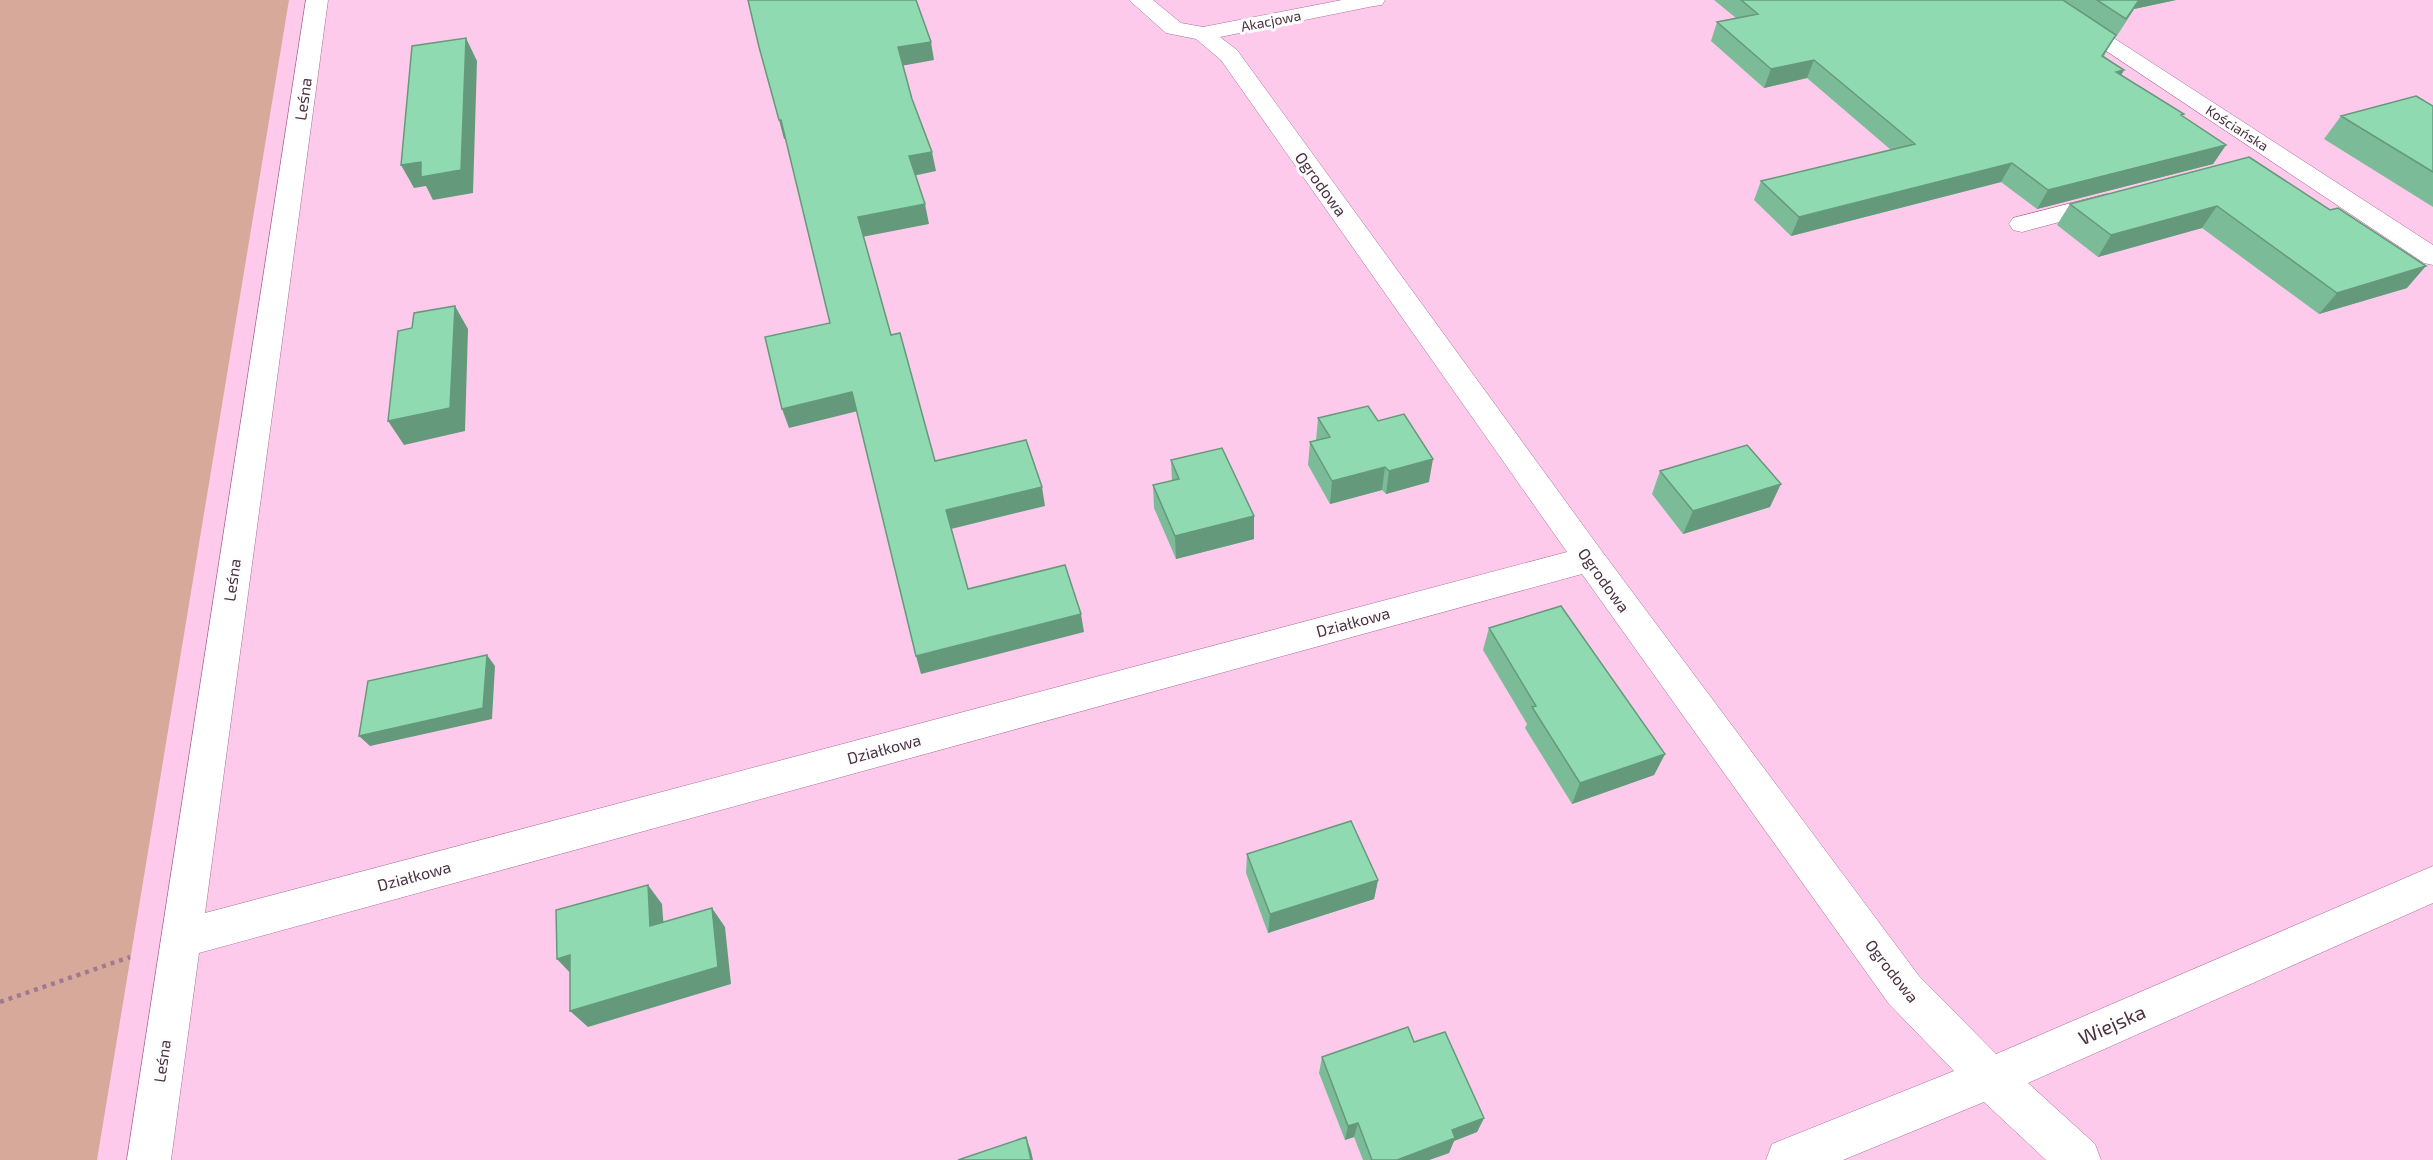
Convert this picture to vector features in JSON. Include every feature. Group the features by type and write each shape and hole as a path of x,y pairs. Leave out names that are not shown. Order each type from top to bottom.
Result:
{"street":[{"name":"Leśna","path":"149,1160 179,939 317,0"},
{"name":"Ogrodowa","path":"1140,0 1174,28 1203,34 1229,55 1588,559 1904,990 1990,1078 2079,1160"},
{"name":"Akacjowa","path":"1203,34 1374,0"},
{"name":"Kościańska","path":"2041,0 2433,257"},
{"path":"2247,165 2280,156"},
{"path":"2022,224 2134,195"},
{"name":"Działkowa","path":"179,939 1588,559"},
{"name":"Wiejska","path":"1788,1160 1990,1078 2433,884"}],"path":[{"path":"0,1002 179,939"}],"shaded area":[{"path":"0,0 289,0 97,1160 0,1160"}],"building":[{"path":"748,0 916,0 931,42 898,47 912,99 932,152 909,156 925,204 858,217 891,335 900,333 935,461 1026,440 1042,487 946,510 968,589 1065,565 1081,614 916,656 852,392 782,409 765,337 830,323 781,120 779,120"},
{"path":"1741,0 2063,0 2116,35 2102,56 2124,70 2116,72 2184,114 2181,115 2226,145 2048,190 2012,163 1799,217 1761,181 1915,144 1814,60 1771,69 1717,22 1758,14"},
{"path":"2097,0 2139,0 2126,19"},
{"path":"466,38 461,170 421,177 421,162 401,165 412,46"},
{"path":"2416,96 2433,106 2433,172 2341,116"},
{"path":"2249,157 2330,210 2338,208 2426,266 2337,293 2217,206 2111,235 2070,204"},
{"path":"455,306 450,408 388,421 398,331 412,328 414,313"},
{"path":"1368,406 1378,421 1404,414 1433,459 1389,471 1385,467 1332,481 1310,442 1330,437 1318,418"},
{"path":"1747,445 1781,484 1693,511 1660,471"},
{"path":"1222,448 1254,516 1175,536 1153,485 1179,479 1171,460"},
{"path":"1561,606 1665,754 1580,783 1532,707 1536,706 1489,628"},
{"path":"487,655 483,708 359,736 368,681"},
{"path":"1351,821 1378,880 1270,914 1247,854"},
{"path":"648,885 650,926 712,908 718,967 570,1011 570,955 557,959 556,910"},
{"path":"1408,1027 1414,1042 1445,1032 1484,1118 1452,1130 1455,1138 1397,1160 1372,1160 1358,1123 1348,1126 1322,1057"},
{"path":"1026,1137 1031,1160 958,1160"}]}
